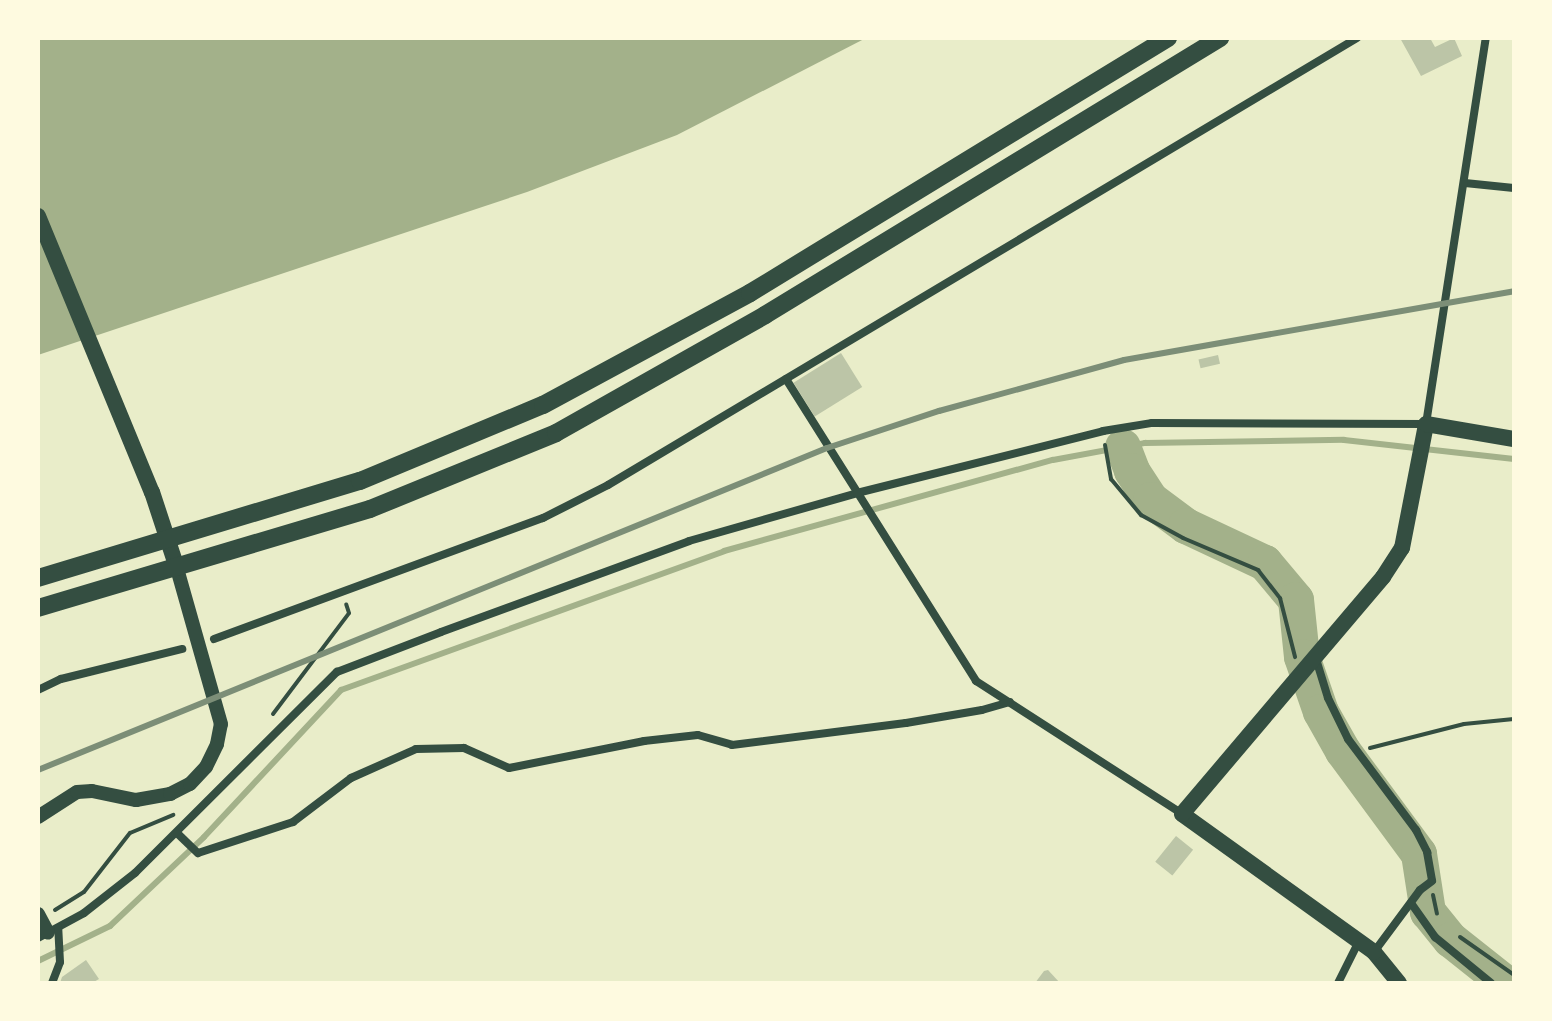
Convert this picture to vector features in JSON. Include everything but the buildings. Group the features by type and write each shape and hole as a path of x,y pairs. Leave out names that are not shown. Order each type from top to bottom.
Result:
{"main road":[{"path":"38,578 360,481 543,405 750,293 1168,38"},
{"path":"38,608 370,509 556,433 765,315 1220,38"},
{"path":"38,216 152,492 177,568"},
{"path":"1399,983 1374,952 1182,814 1383,577 1402,548 1426,430 1514,439"}],"street":[{"path":"214,639 543,518 608,485 1357,38"},
{"path":"51,934 135,873 337,672 636,559 857,493 1103,431 1152,423 1426,430 1486,38"},
{"path":"1465,183 1514,188"},
{"path":"786,379 976,681 1182,814"},
{"path":"38,817 77,792 153,799 190,784 206,767 217,744 221,724 177,568"},
{"path":"38,690 61,679 182,649"},
{"path":"1309,665 1356,751 1416,830 1427,852 1426,885 1374,952"},
{"path":"177,833 198,853 293,822 351,778 416,749 464,748 509,768 644,741 698,735 732,745 906,723 1010,702"},
{"path":"1411,903 1435,937 1491,983"},
{"path":"38,914 51,934 60,962 52,983"},
{"path":"1338,983 1358,943"}],"path":[{"path":"1096,441 1105,441 1111,479 1141,515 1183,538 1258,570 1280,598 1309,665"},
{"path":"1356,751 1464,724 1514,719"},
{"path":"1426,885 1445,924"},
{"path":"1452,931 1514,975"}],"shaded area":[{"path":"38,38 866,38 677,135 527,192 38,355"}],"waterway":[{"path":"38,961 110,926 204,837 341,690 724,551 1053,460 1145,443 1344,440 1514,459"},
{"path":"1123,447 1132,471 1151,500 1186,526 1265,563 1296,600 1302,657 1321,712 1343,751 1419,854 1428,912 1451,940 1505,983"}],"railway":[{"path":"38,770 827,448 939,411 1124,360 1514,291"}]}
